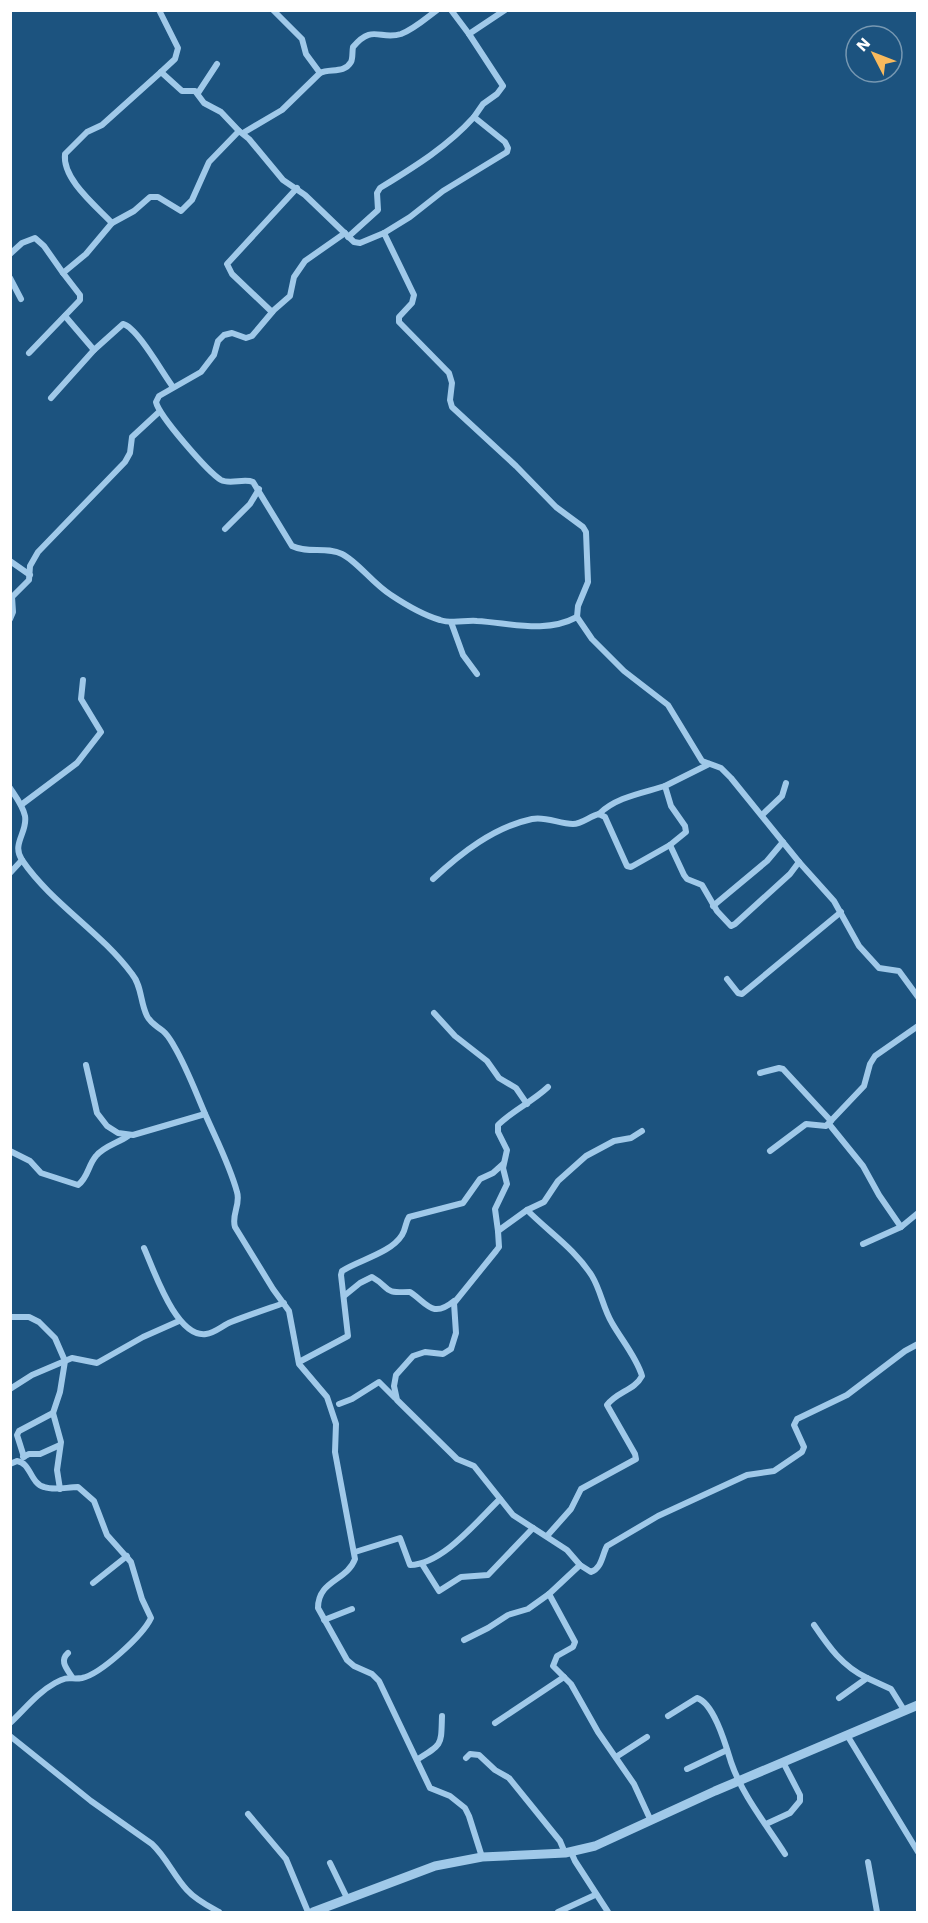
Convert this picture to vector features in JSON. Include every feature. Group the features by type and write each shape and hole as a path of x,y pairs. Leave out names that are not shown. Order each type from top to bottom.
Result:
{"street":[{"path":"112,223 85,196 71,177 64,163 65,154 87,132 102,125 175,59 178,48 159,10"},
{"path":"273,10 302,39 306,54 320,73"},
{"path":"63,273 86,254 112,223 154,196 178,211 184,210 194,195 209,162 241,132 282,110 320,73 327,70 337,71 346,66 352,60 353,47 366,36 376,33 394,36 400,34 419,24 437,10"},
{"path":"451,10 503,86 444,146 380,188 377,193 378,210 347,235 305,261 297,270 290,296 272,312 255,333 249,338 232,333 224,335 218,341 214,355 201,372 173,387 157,400 159,412 201,461 221,480 249,480 259,489 292,546 302,549 333,550 342,554 389,594 411,608 451,622 476,621 516,626 555,626 577,617"},
{"path":"469,34 505,10"},
{"path":"198,93 217,64"},
{"path":"161,72 182,92 198,93 204,103 221,112 279,175 297,188 354,242 360,243 384,233 410,217 443,191 505,155 508,148 505,142 474,117"},
{"path":"272,312 232,274 227,264 297,188"},
{"path":"384,233 414,295 412,303 399,317 399,322 449,373 452,382 450,400 452,407 516,466 556,507 583,527 586,532 588,582 578,606 577,617 592,639 624,671 668,705 702,761 721,768 727,773 799,862 834,901 859,946 879,968 899,971 918,997"},
{"path":"10,254 22,243 35,238 44,246 81,298 29,353"},
{"path":"10,278 21,299"},
{"path":"65,316 94,350"},
{"path":"51,398 94,350 120,326 126,324 150,351 173,387"},
{"path":"10,619 14,612 12,597 27,584 30,566 38,552 124,462 130,453 132,437 159,412"},
{"path":"225,529 245,509 259,489"},
{"path":"10,561 30,575"},
{"path":"451,622 463,655 477,674"},
{"path":"21,805 77,764 101,732 81,699 83,680"},
{"path":"433,879 464,852 504,829 532,819 574,824 599,814 605,807 617,801 665,786 709,764"},
{"path":"762,815 782,796 786,783"},
{"path":"599,814 605,817 629,867 670,845 684,834 686,829 671,806 665,786"},
{"path":"10,788 21,805 25,822 18,845 22,860 45,889 110,947 132,974 139,985 148,1017 165,1033 190,1076 237,1191 238,1201 233,1222 235,1227 289,1311 298,1362 327,1397 336,1424 337,1461 355,1552 354,1563 351,1567 328,1583 318,1602 318,1608 350,1664 372,1674 379,1682 430,1788 450,1796 465,1808 470,1816 482,1857"},
{"path":"713,906 767,861 783,842"},
{"path":"670,845 687,879 702,885 713,906 732,926 790,874 799,862"},
{"path":"10,873 22,860"},
{"path":"727,979 738,993 742,994 841,912"},
{"path":"434,1012 455,1036 487,1061 499,1078 516,1088 527,1104"},
{"path":"770,1151 806,1124 826,1126 864,1086 870,1064 875,1056 918,1026"},
{"path":"86,1065 100,1118 112,1130 129,1135"},
{"path":"760,1073 783,1069 830,1122 863,1166 901,1227"},
{"path":"397,1401 394,1386 396,1375 413,1356 425,1352 443,1354 451,1349 456,1333 453,1307 499,1247 495,1209 507,1184 503,1164 507,1150 498,1132 498,1125 510,1112 527,1104 548,1087"},
{"path":"10,1151 30,1161 40,1173 78,1185 84,1179 92,1160 100,1151 129,1135 205,1114"},
{"path":"498,1231 527,1210 549,1198 558,1181 586,1156 614,1141 631,1138 642,1131"},
{"path":"298,1362 348,1336 342,1271 376,1255 398,1239 404,1232 409,1217 463,1203 480,1179 493,1173 503,1164"},
{"path":"527,1210 570,1248 591,1274 604,1310 642,1376 637,1383 607,1405 636,1459 581,1489 572,1509 547,1536"},
{"path":"863,1244 901,1227 918,1213"},
{"path":"144,1248 179,1321 194,1332 206,1334 228,1323 284,1303"},
{"path":"344,1296 372,1277 387,1291 391,1293 410,1292 426,1306 434,1309 447,1306 457,1299"},
{"path":"10,1317 29,1317 39,1322 55,1338 65,1361 60,1392 53,1413 60,1445 57,1470 60,1489"},
{"path":"10,1389 32,1375 65,1361 76,1358 97,1363 142,1337 179,1321"},
{"path":"339,1404 352,1399 379,1382 457,1459 474,1466 513,1515 567,1551 586,1571 593,1572 603,1560 607,1546 658,1516 751,1473 774,1471 802,1452 804,1447 794,1425 797,1419 847,1395 905,1351 918,1344"},
{"path":"24,1457 17,1436 20,1431 53,1413"},
{"path":"14,1462 29,1454 40,1454 60,1445"},
{"path":"10,1723 43,1691 63,1679 81,1678 99,1669 136,1639 152,1618 142,1599 131,1562 107,1535 93,1500 78,1487 60,1489 39,1485 25,1464 14,1462"},
{"path":"355,1552 400,1538 410,1565 422,1564 442,1554 500,1499"},
{"path":"422,1564 439,1591 461,1577 488,1575 533,1528"},
{"path":"93,1583 127,1556"},
{"path":"464,1640 508,1615 528,1609 549,1594 580,1565"},
{"path":"549,1594 575,1639 573,1647 557,1656 553,1662 555,1669 572,1684 594,1725 634,1784 651,1821"},
{"path":"324,1620 352,1609"},
{"path":"814,1625 835,1654 856,1673 891,1689 904,1710"},
{"path":"68,1653 63,1658 63,1662 72,1677"},
{"path":"495,1723 564,1677"},
{"path":"839,1698 867,1677"},
{"path":"668,1716 699,1698 716,1720 738,1782 784,1854"},
{"path":"313,1912 435,1866 482,1857 568,1853 595,1846 918,1705"},
{"path":"418,1759 439,1744 442,1716"},
{"path":"847,1735 918,1852"},
{"path":"10,1736 91,1801 152,1844 161,1852 187,1890 219,1912"},
{"path":"616,1756 646,1737"},
{"path":"687,1769 727,1750"},
{"path":"466,1758 470,1754 479,1755 495,1770 509,1778 575,1861 608,1912"},
{"path":"766,1824 796,1808 800,1801 800,1795 783,1762"},
{"path":"248,1814 286,1859 308,1912"},
{"path":"868,1862 877,1912"},
{"path":"330,1863 347,1898"},
{"path":"558,1912 595,1894"}]}
